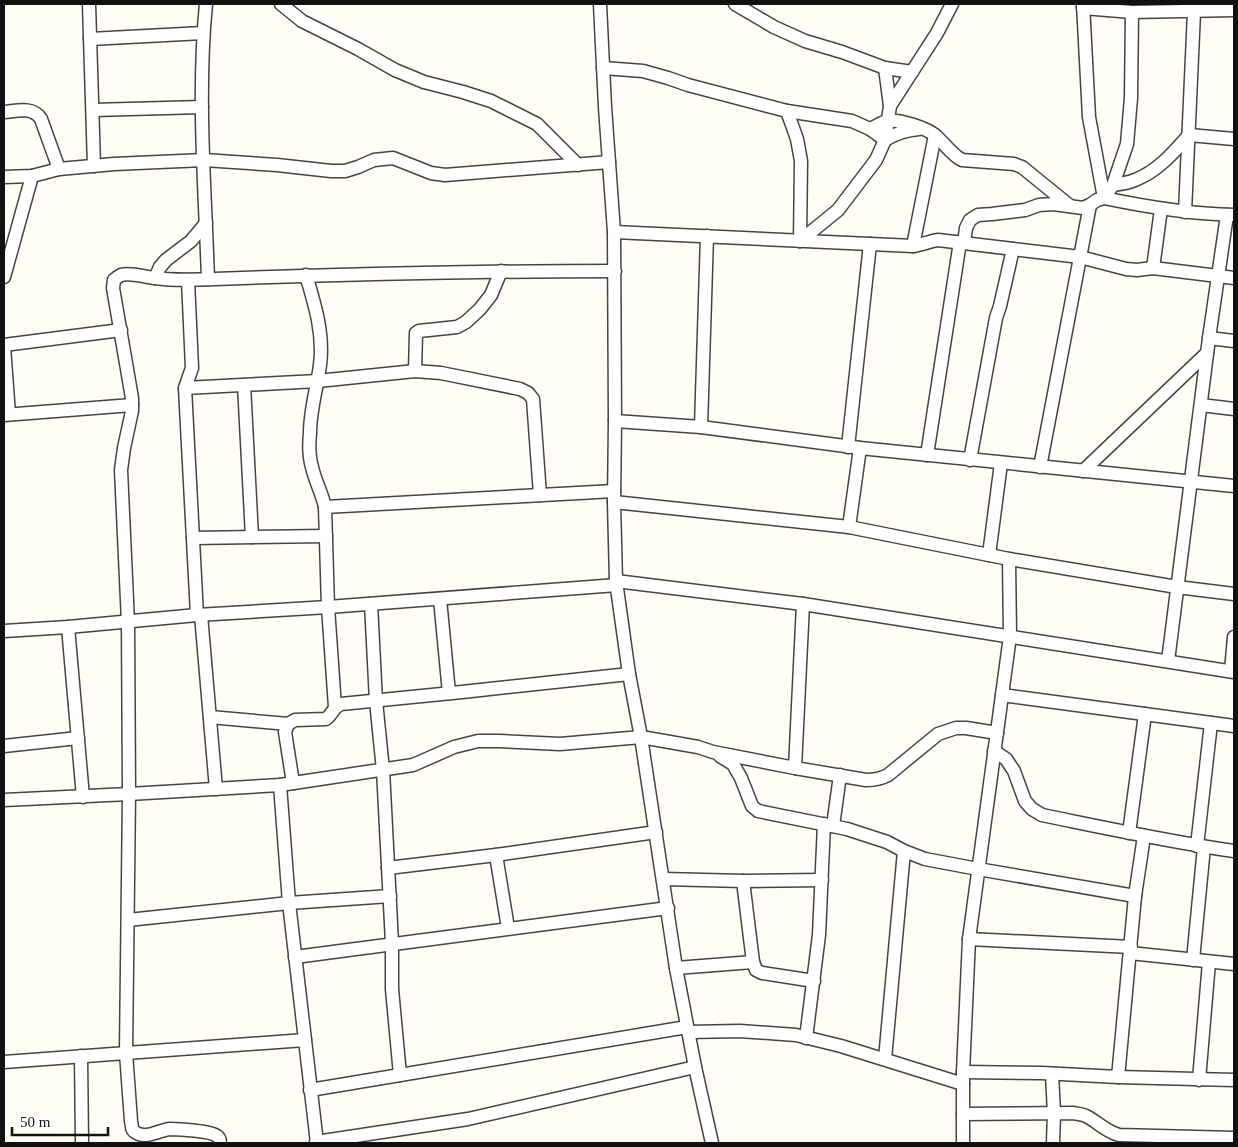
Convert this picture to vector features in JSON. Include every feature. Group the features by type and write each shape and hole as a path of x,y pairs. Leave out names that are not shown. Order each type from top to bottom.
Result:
{"street":[{"path":"89,4 94,166"},
{"path":"206,4 203,32 202,107 208,279"},
{"path":"281,4 302,21 395,70 424,82 491,101 537,124 578,165"},
{"path":"600,4 614,232 614,497 617,583 628,674 641,737 676,968 712,1143"},
{"path":"735,4 774,27 805,41 885,68 912,72"},
{"path":"890,106 937,33 952,4"},
{"path":"1104,198 1090,117 1083,6 1117,7 1132,12 1146,8 1194,12 1216,7 1234,10"},
{"path":"1104,198 1113,186 1127,144 1131,98 1132,12"},
{"path":"1185,212 1194,12"},
{"path":"90,39 203,32"},
{"path":"603,68 643,71 787,111 852,121 870,129 885,140"},
{"path":"800,241 838,210 876,160 885,140 890,106 885,68"},
{"path":"93,110 202,107"},
{"path":"4,112 30,110 38,113 42,119 59,169"},
{"path":"787,111 797,139 801,161 800,241"},
{"path":"870,129 888,121 924,128 935,135 957,158 962,160 1022,166 1070,206"},
{"path":"885,140 892,135 907,130 924,128"},
{"path":"913,246 935,135"},
{"path":"1113,186 1135,180 1152,172 1169,158 1189,135"},
{"path":"1189,135 1234,139"},
{"path":"4,177 32,176 59,169 94,166 204,160 345,171 374,160 393,158 431,173 445,175 609,162"},
{"path":"4,277 32,176"},
{"path":"927,455 962,243 970,220 978,215 1017,211 1039,205 1052,204 1083,208 1104,198 1161,209 1231,215 1218,277 1209,338 1168,661"},
{"path":"1040,467 1090,205"},
{"path":"1153,268 1161,209"},
{"path":"155,278 166,260 191,241 206,223"},
{"path":"614,232 913,246 920,246 938,240 1080,257 1126,269 1153,268 1234,278"},
{"path":"701,427 707,236"},
{"path":"849,527 870,244"},
{"path":"970,460 996,318 1013,249"},
{"path":"415,372 416,333 419,330 457,327 466,322 491,295 501,271"},
{"path":"220,1143 218,1137 212,1134 189,1130 168,1129 148,1135 143,1139 132,1129 126,1053 129,794 128,622 121,470 132,398 113,288 114,280 120,275 188,280 306,275 615,271"},
{"path":"306,275 318,313 321,335 321,362 310,422 311,465 325,507 328,607 335,707"},
{"path":"188,280 192,368 186,388 193,538 216,789"},
{"path":"121,330 4,346 6,414 132,405"},
{"path":"1209,338 1234,341"},
{"path":"1082,471 1207,353"},
{"path":"186,388 318,381 415,372 441,374 520,389 528,393 533,399 540,495"},
{"path":"244,385 252,537"},
{"path":"1201,405 1234,408"},
{"path":"615,421 701,427 854,448 1234,486"},
{"path":"989,555 1001,463"},
{"path":"325,507 540,495 614,497 849,527 1009,559 1177,587 1234,594"},
{"path":"193,538 326,536"},
{"path":"962,1143 969,939 1010,636 1009,559"},
{"path":"4,631 199,615 440,599 617,583 803,604 1232,671 1234,637"},
{"path":"440,599 449,693"},
{"path":"371,604 390,896 392,989 400,1075"},
{"path":"795,768 803,604"},
{"path":"68,627 83,796"},
{"path":"628,674 341,704 335,707 326,719 295,720 288,724 284,732 290,903 317,1143 468,1119 695,1067"},
{"path":"1002,695 1234,726"},
{"path":"1129,833 1145,714"},
{"path":"210,717 288,724"},
{"path":"1193,960 1200,846 1212,723"},
{"path":"4,800 287,784 413,765 454,747 478,742 499,741 560,744 641,737 795,768 866,780 882,778 938,734 956,728 997,733"},
{"path":"4,746 78,738"},
{"path":"994,751 1006,759 1014,771 1025,801 1032,809 1042,815 1144,836 1234,850"},
{"path":"713,752 733,764 741,778 752,806 758,811 847,828 887,842 925,859 1135,896"},
{"path":"806,1038 819,935 828,825 840,775"},
{"path":"388,868 656,832"},
{"path":"1118,1077 1135,896 1144,836"},
{"path":"885,1059 904,851"},
{"path":"496,855 508,928"},
{"path":"663,879 822,880"},
{"path":"744,881 753,962 756,970 762,974 814,982"},
{"path":"128,920 290,903 390,896"},
{"path":"295,957 668,908"},
{"path":"969,939 1130,950 1193,960 1234,964"},
{"path":"676,968 753,962"},
{"path":"1199,1080 1208,962"},
{"path":"310,1090 688,1030 796,1035 963,1078 1052,1074 1234,1080"},
{"path":"4,1062 305,1040"},
{"path":"81,1056 82,1143"},
{"path":"1052,1074 1054,1143"},
{"path":"963,1114 1073,1113 1084,1115 1112,1133 1119,1135 1154,1139 1229,1140"}]}
